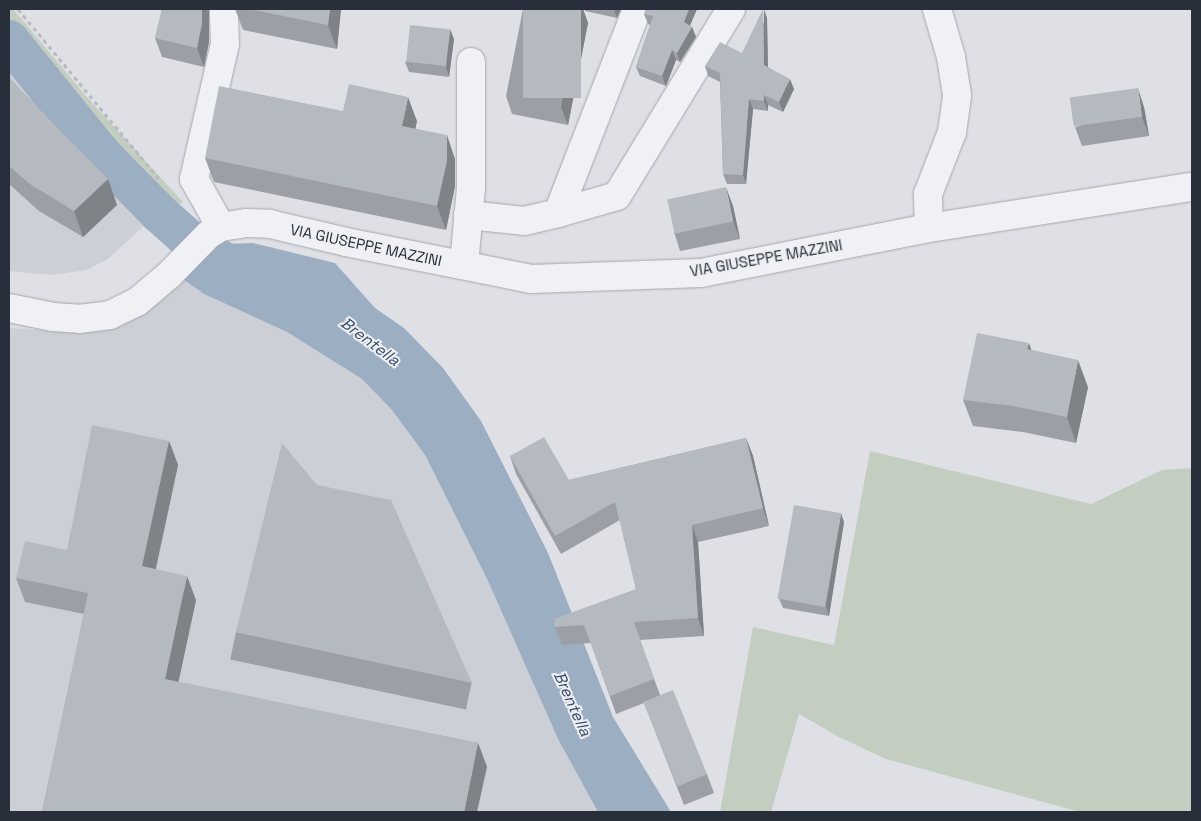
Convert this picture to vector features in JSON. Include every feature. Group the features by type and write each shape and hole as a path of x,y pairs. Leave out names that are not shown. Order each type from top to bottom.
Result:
{"street":[{"path":"9,308 52,317 78,318 110,314 137,302 169,275 215,231 194,180 225,44 224,9"},
{"path":"558,213 637,9"},
{"path":"468,215 524,221 617,196 731,9"},
{"path":"929,228 928,194 952,132 957,95 951,57 937,9"},
{"path":"464,265 471,188 471,62"},
{"name":"VIA GIUSEPPE MAZZINI","path":"215,231 247,223 270,224 531,279 701,272 929,228 1192,187"}],"path":[{"path":"18,9 165,185"}],"shaded area":[{"path":"9,60 148,222 108,259 87,270 51,275 9,271"},
{"path":"177,275 204,294 287,332 362,379 392,410 425,455 488,581 558,739 598,812 9,812 9,328 54,331 101,325"}],"green space":[{"path":"9,9 13,9 86,96 183,202 148,222 9,60"},
{"path":"870,451 1091,504 1162,470 1192,468 1192,812 1080,812 886,759 839,737 799,714 771,812 720,812 753,627 834,645"}],"water":[{"path":"253,243 335,263 375,308 404,328 443,368 481,421 548,553 613,717 671,812 598,812 558,739 488,581 425,455 392,410 362,379 287,332 204,294 177,275 196,258 225,244"}],"building":[{"path":"162,9 202,9 202,24 197,48 155,38"},
{"path":"249,9 330,9 328,25"},
{"path":"523,9 581,9 581,98 523,98"},
{"path":"646,9 689,9 684,22 692,27 677,53 672,50 662,76 636,67 653,16 644,14"},
{"path":"763,9 764,65 790,79 779,102 764,95 764,101 749,99 743,175 723,174 720,73 705,66 720,42 742,53"},
{"path":"410,25 450,29 446,66 406,62"},
{"path":"9,78 108,179 74,211 30,184 9,166"},
{"path":"349,84 408,97 402,126 447,135 447,161 437,206 205,158 219,86 343,111"},
{"path":"1138,88 1142,117 1074,126 1070,98"},
{"path":"726,187 733,221 675,234 667,199"},
{"path":"977,333 1029,343 1027,349 1078,360 1067,417 1013,406 963,400"},
{"path":"92,425 169,441 142,566 187,576 165,679 478,743 464,812 42,812 88,593 16,578 25,541 67,550"},
{"path":"544,437 569,480 746,438 763,508 692,525 698,618 634,622 654,679 610,696 584,625 555,627 554,619 636,589 615,502 555,536 510,456"},
{"path":"282,443 317,485 391,500 472,683 236,632"},
{"path":"794,505 841,513 825,607 778,599"},
{"path":"673,690 707,774 677,786 643,702"}],"waterway":[{"name":"Brentella","path":"9,40 103,156 159,213 196,246 233,267"}]}
